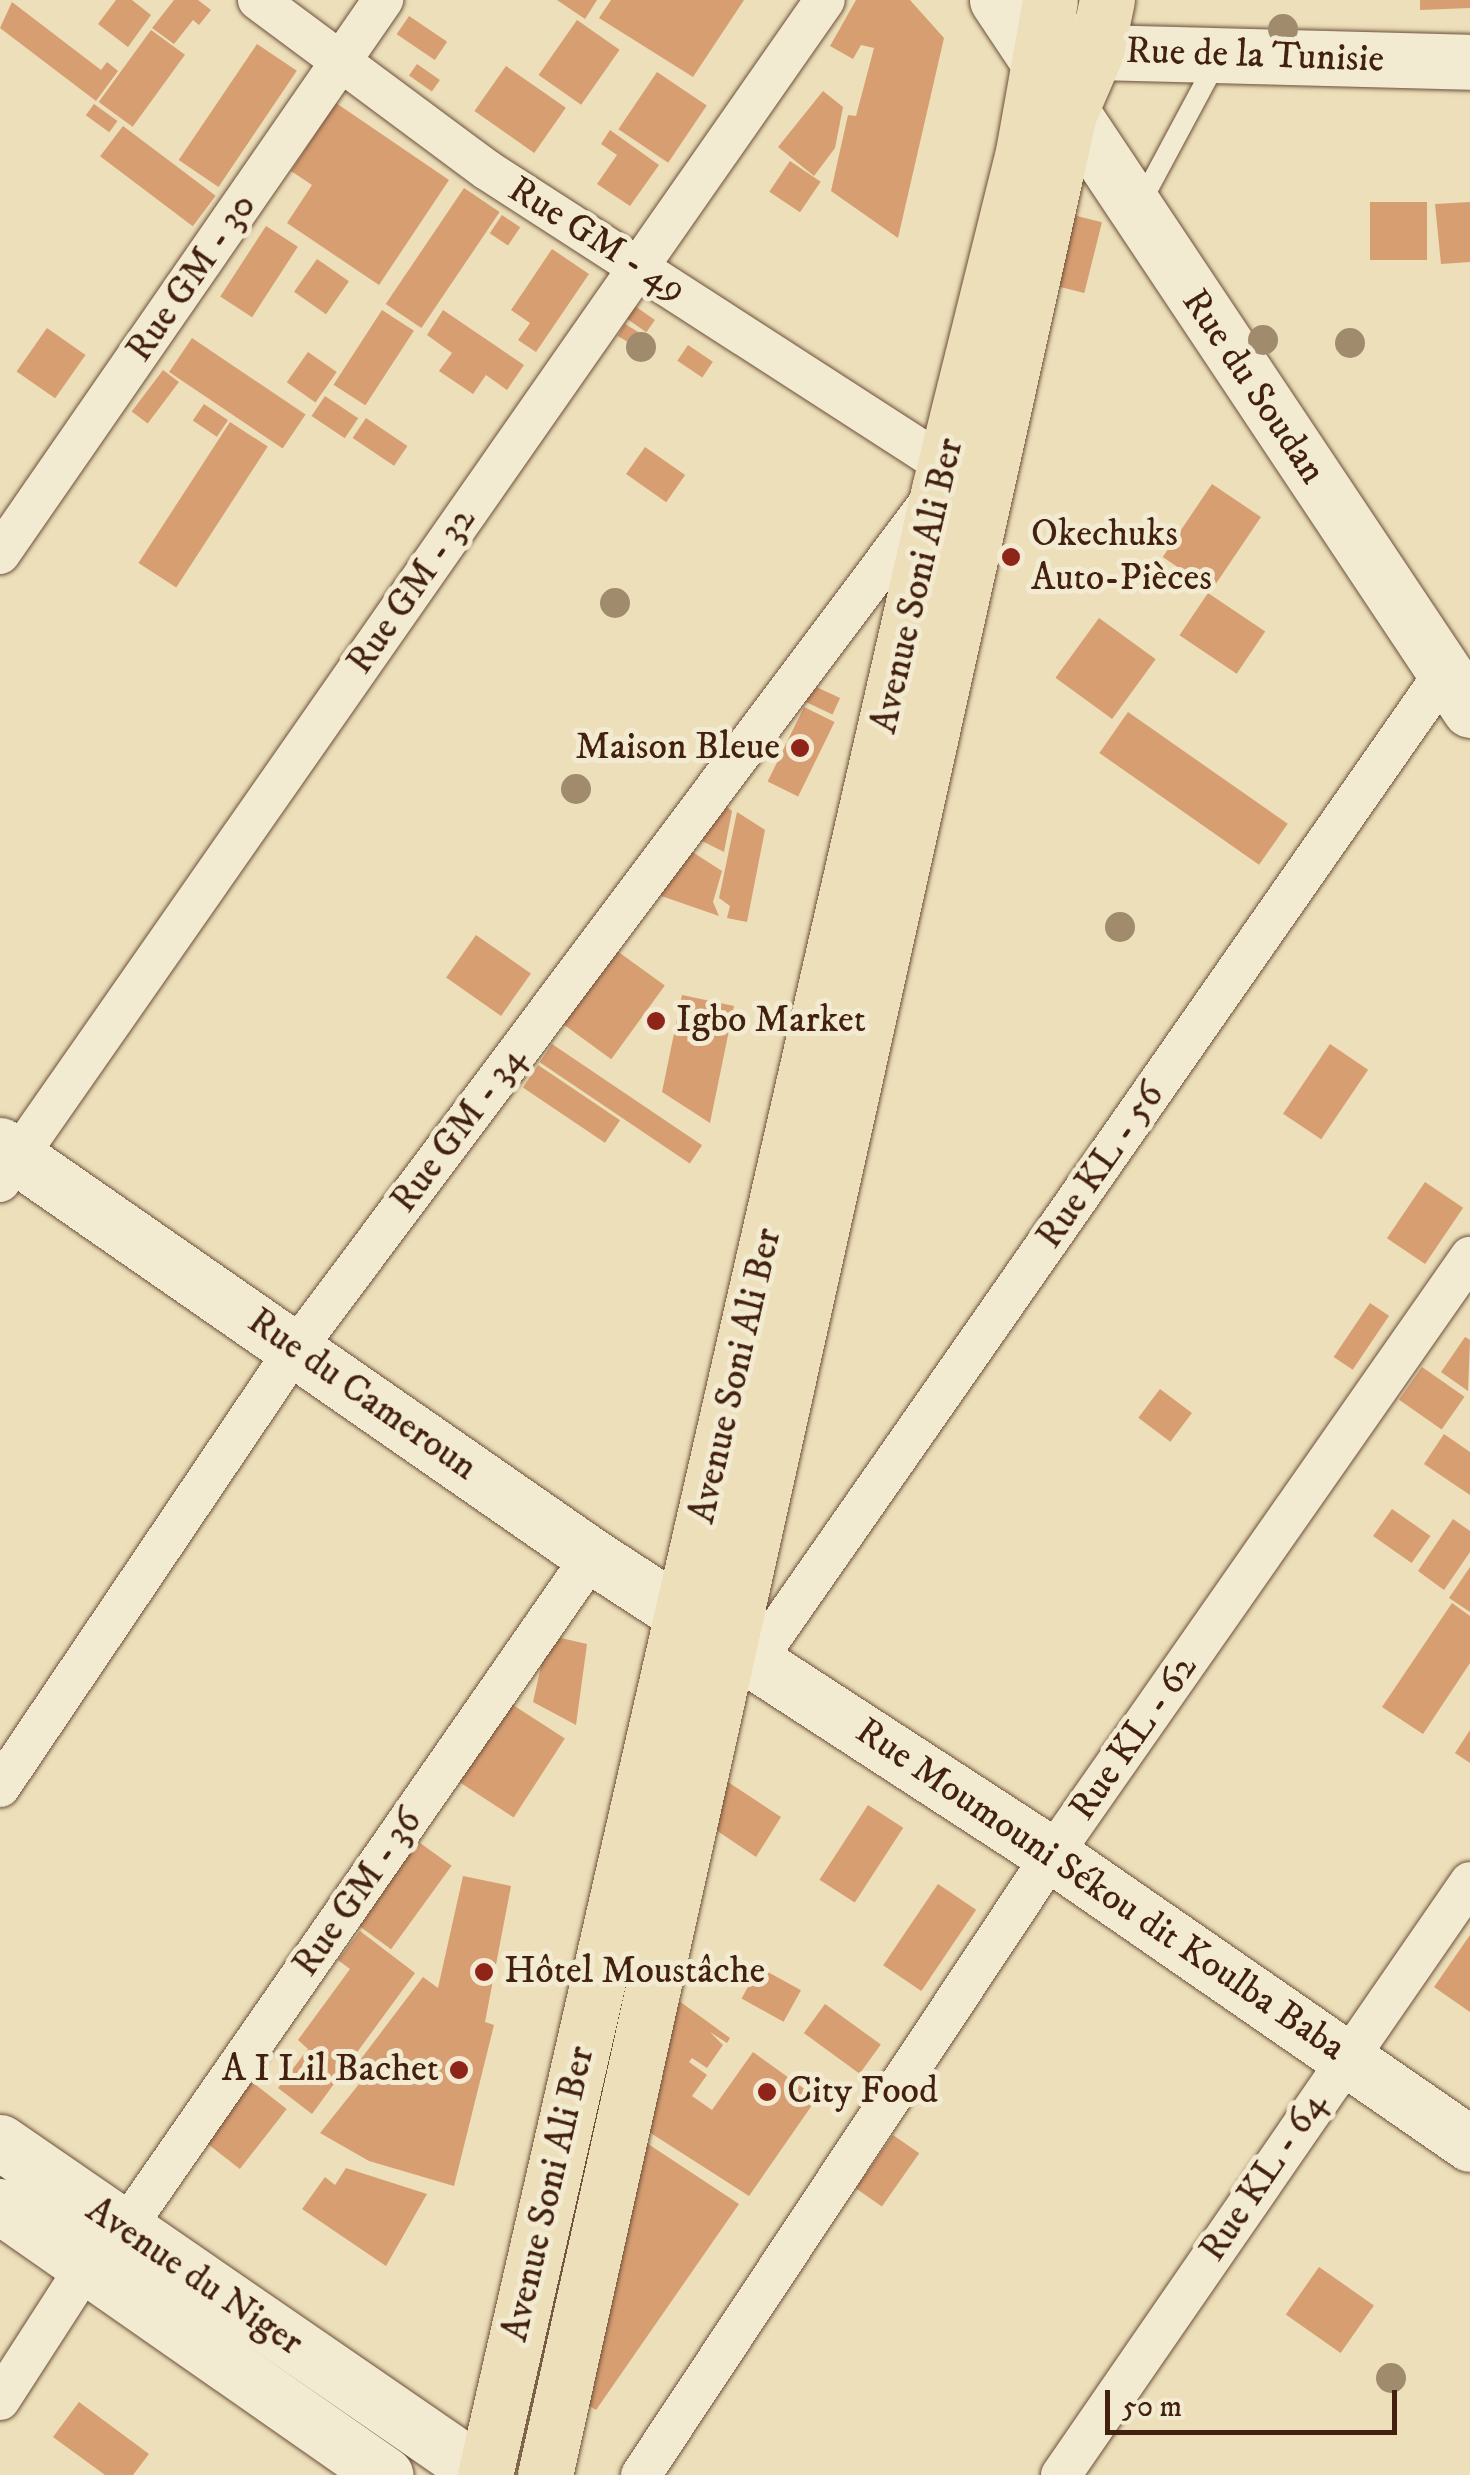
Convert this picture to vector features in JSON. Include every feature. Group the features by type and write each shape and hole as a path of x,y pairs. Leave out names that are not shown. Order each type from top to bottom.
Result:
{"main road":[{"path":"1011,290 1069,114 1096,52 1107,0"},
{"path":"1011,290 1044,31"},
{"name":"Avenue Soni Ali Ber","path":"484,2475 722,1637 942,477 1011,290"},
{"name":"Avenue Soni Ali Ber","path":"544,2475 1011,290"}],"street":[{"name":"Rue GM - 49","path":"258,0 487,170 641,266 942,477"},
{"name":"Rue GM - 30","path":"0,554 383,0"},
{"name":"Rue GM - 32","path":"6,1161 825,0"},
{"name":"Rue du Soudan","path":"997,0 1044,31 1069,114 1458,691"},
{"name":"Rue de la Tunisie","path":"1044,31 1096,52 1470,62"},
{"name":"Rue GM - 34","path":"0,1787 296,1348 942,477"},
{"name":"Rue KL - 56","path":"722,1637 1458,691"},
{"name":"Rue du Cameroun","path":"6,1161 296,1348 592,1556 722,1637"},
{"name":"Rue KL - 62","path":"641,2475 1052,1855 1470,1256"},
{"name":"Rue GM - 36","path":"0,2400 592,1556"},
{"name":"Rue Moumouni Sékou dit Koulba Baba","path":"722,1637 1052,1855 1470,2144"},
{"name":"Rue KL - 64","path":"1061,2475 1470,1882"},
{"name":"Avenue du Niger","path":"0,2142 105,2247 369,2470"},
{"name":"Avenue du Niger","path":"0,2206 105,2247 390,2410 484,2475"}],"lane":[{"path":"1136,213 1219,56"}],"building":[{"path":"116,0 132,0 151,15 128,47 98,24"},
{"path":"174,0 198,0 211,10 199,25 193,20 174,44 152,28"},
{"path":"557,0 597,0 585,19"},
{"path":"611,0 744,0 693,77 599,18"},
{"path":"856,0 910,0 944,38 898,238 831,191 848,115 856,116 874,48 861,45 853,59 830,46"},
{"path":"1420,0 1470,0 1470,8 1420,10"},
{"path":"12,2 101,70 107,62 118,71 96,101 0,28"},
{"path":"409,16 447,42 435,60 397,34"},
{"path":"577,20 620,50 581,105 539,75"},
{"path":"151,30 185,55 133,127 99,102"},
{"path":"257,44 297,71 219,187 179,160"},
{"path":"417,64 440,80 432,92 409,75"},
{"path":"506,66 566,108 534,153 474,111"},
{"path":"657,72 707,106 668,163 618,129"},
{"path":"823,91 843,107 835,148 814,176 778,147"},
{"path":"336,103 449,180 379,285 287,223 312,185 291,171"},
{"path":"94,104 117,121 109,132 86,115"},
{"path":"123,126 216,196 193,226 100,156"},
{"path":"610,130 659,165 630,206 597,184 617,155 601,144"},
{"path":"790,161 821,182 800,212 769,192"},
{"path":"464,188 500,212 421,328 386,304"},
{"path":"1370,202 1427,202 1427,260 1370,260"},
{"path":"1470,202 1470,262 1441,264 1435,204"},
{"path":"1069,214 1102,222 1084,293 1051,285"},
{"path":"502,215 520,227 508,246 490,233"},
{"path":"266,226 298,247 252,317 220,296"},
{"path":"552,249 589,274 536,352 518,340 530,323 511,310"},
{"path":"317,259 349,281 326,314 294,292"},
{"path":"632,304 655,320 646,332 623,316"},
{"path":"382,310 414,331 365,405 334,385"},
{"path":"443,310 524,365 507,390 486,375 473,394 439,371 452,353 427,335"},
{"path":"625,324 640,333 632,345 618,336"},
{"path":"47,328 86,355 55,398 17,371"},
{"path":"192,338 306,415 283,449 169,372"},
{"path":"688,345 713,362 702,378 677,361"},
{"path":"308,352 337,372 315,402 287,382"},
{"path":"163,370 179,382 148,424 132,412"},
{"path":"325,396 358,418 345,438 312,416"},
{"path":"204,404 228,420 217,437 193,421"},
{"path":"366,418 407,446 394,466 353,438"},
{"path":"230,422 268,447 176,587 139,563"},
{"path":"645,447 685,475 666,502 626,474"},
{"path":"1212,484 1261,517 1212,590 1163,557"},
{"path":"1208,593 1265,632 1237,674 1179,635"},
{"path":"1099,618 1156,659 1112,719 1056,678"},
{"path":"812,685 840,698 832,714 804,701"},
{"path":"804,707 835,722 798,797 768,782"},
{"path":"1128,712 1288,824 1259,865 1099,753"},
{"path":"715,797 732,811 724,852 688,834"},
{"path":"737,812 765,830 747,922 727,918 730,906 719,898"},
{"path":"680,844 722,871 713,902 719,916 647,891"},
{"path":"476,935 531,973 501,1016 446,978"},
{"path":"613,948 665,986 611,1059 560,1022"},
{"path":"682,995 734,1006 710,1123 662,1092"},
{"path":"552,1044 702,1145 690,1163 540,1062"},
{"path":"1330,1044 1368,1070 1321,1139 1283,1114"},
{"path":"538,1065 620,1120 605,1143 523,1087"},
{"path":"1425,1182 1463,1208 1425,1264 1387,1238"},
{"path":"1370,1303 1389,1316 1353,1370 1334,1357"},
{"path":"1465,1337 1470,1340 1468,1391 1441,1372"},
{"path":"1422,1367 1465,1397 1442,1430 1399,1400"},
{"path":"1160,1389 1192,1413 1170,1442 1138,1418"},
{"path":"1444,1434 1470,1452 1470,1495 1424,1464"},
{"path":"1392,1509 1431,1536 1412,1563 1373,1536"},
{"path":"1453,1519 1470,1531 1470,1552 1444,1590 1418,1571"},
{"path":"1470,1567 1470,1612 1449,1598"},
{"path":"1452,1603 1470,1616 1470,1663 1423,1734 1382,1707"},
{"path":"548,1635 587,1644 576,1725 533,1702"},
{"path":"507,1701 565,1739 514,1817 456,1780"},
{"path":"1470,1730 1470,1763 1455,1753"},
{"path":"728,1782 781,1817 756,1857 713,1828"},
{"path":"868,1805 903,1828 855,1903 820,1880"},
{"path":"416,1840 452,1866 391,1949 355,1923"},
{"path":"463,1876 511,1886 485,2022 494,2025 454,2186 369,2161 320,2133 359,2084 348,2076 423,1977 438,1988"},
{"path":"938,1884 976,1910 921,1991 883,1965"},
{"path":"360,1931 415,1973 312,2114 278,2088 308,2049 298,2040 350,1969 338,1960"},
{"path":"1470,1935 1470,2012 1434,1987"},
{"path":"759,1967 801,1990 784,2022 742,1998"},
{"name":"City Food","path":"664,1990 730,2038 727,2043 710,2032 723,2045 707,2068 692,2058 689,2062 707,2075 692,2096 712,2110 753,2052 817,2098 749,2196 635,2123"},
{"path":"825,2004 881,2045 860,2074 804,2033"},
{"path":"252,2082 287,2109 240,2169 205,2142"},
{"path":"633,2134 739,2204 596,2410 571,2395"},
{"path":"893,2135 919,2153 882,2207 856,2188"},
{"path":"346,2168 427,2194 386,2266 302,2209 325,2177 335,2185"},
{"path":"1319,2267 1374,2305 1341,2353 1286,2315"},
{"path":"79,2402 149,2454 133,2475 105,2475 53,2437"}],"place":[{"name":"Okechuks Auto-Pièces","path":"1011,557"},
{"name":"Maison Bleue","path":"800,748"},
{"name":"Igbo Market","path":"656,1021"},
{"name":"Hôtel Moustâche","path":"484,1972"},
{"name":"A I Lil Bachet","path":"459,2070"},
{"name":"City Food","path":"767,2092"}]}
